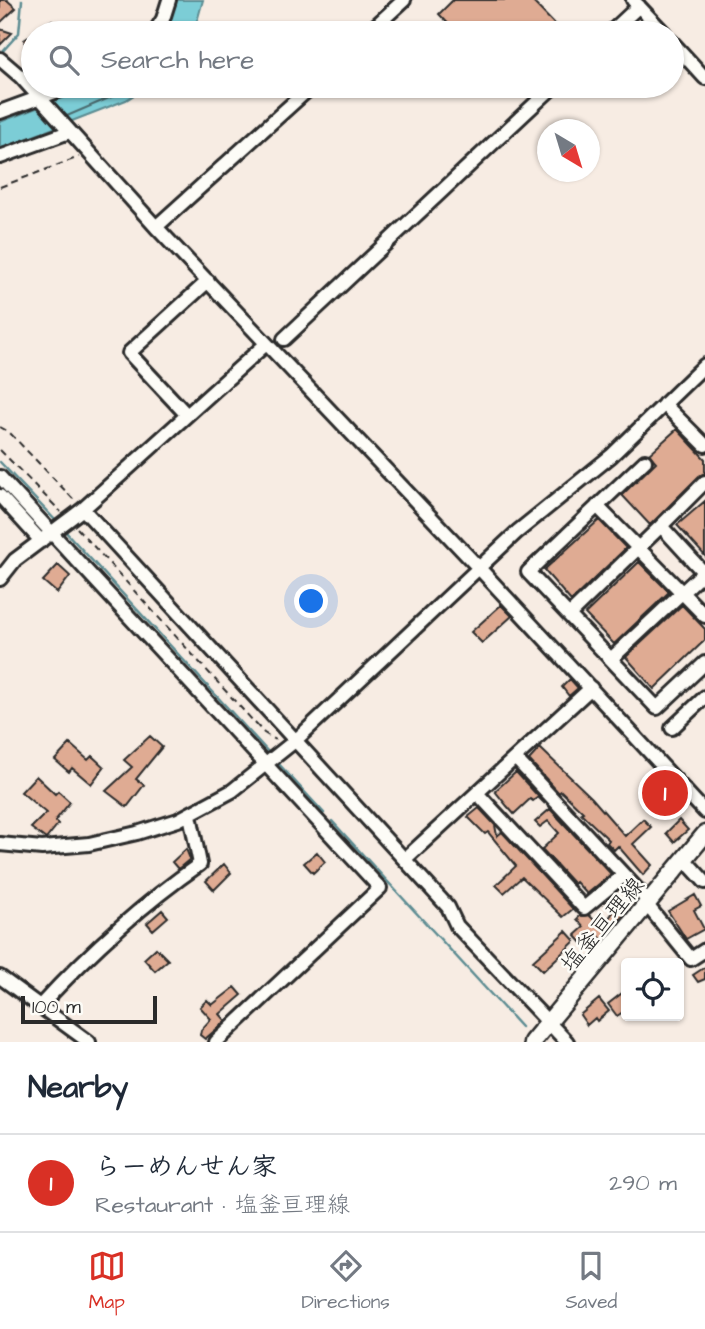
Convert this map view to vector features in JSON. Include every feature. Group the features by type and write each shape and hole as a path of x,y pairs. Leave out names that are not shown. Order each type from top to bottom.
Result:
{"main road":[{"name":"塩釜亘理線","path":"532,1042 705,834"}],"street":[{"path":"162,21 169,0"},
{"path":"381,21 404,0"},
{"path":"620,21 636,3 653,21"},
{"path":"684,55 705,78"},
{"path":"0,58 21,78"},
{"path":"0,112 44,98"},
{"path":"156,227 299,98"},
{"path":"284,339 541,98"},
{"path":"40,100 705,812"},
{"path":"0,158 68,131"},
{"path":"187,415 129,353 208,281"},
{"path":"0,579 15,560 83,509 267,344"},
{"path":"0,845 42,848 89,844 137,833 190,814 232,791 296,740 517,531 611,456 705,365"},
{"path":"664,404 705,445"},
{"path":"645,461 528,572 657,708 705,663"},
{"path":"0,477 46,537"},
{"path":"569,615 705,482"},
{"path":"0,496 46,537 269,764 380,888 216,1042"},
{"path":"597,506 705,616"},
{"path":"83,509 405,859 448,907 457,926 567,1042"},
{"path":"611,659 704,573 661,526"},
{"path":"405,859 591,688"},
{"path":"671,729 705,697"},
{"path":"514,758 624,876 691,959 705,950"},
{"path":"477,793 584,908 624,876"},
{"path":"40,1006 84,958 167,887 200,864 190,814"},
{"path":"685,860 705,882"},
{"path":"0,977 89,1042"}],"path":[{"path":"0,187 90,153"},
{"path":"0,427 9,432 83,509"},
{"path":"0,450 69,520 264,733 277,741 284,750"}],"water":[{"path":"176,0 203,0 197,21 166,21"},
{"path":"63,98 129,98 0,149 0,122"}],"building":[{"path":"0,0 7,0 16,8 0,23"},
{"path":"453,0 531,0 551,21 446,21 439,14"},
{"path":"0,29 12,33 0,45"},
{"path":"677,429 705,459 705,473 650,525 622,495 656,462 649,454"},
{"path":"705,501 705,556 677,525"},
{"path":"599,520 626,548 571,601 544,570"},
{"path":"639,562 669,592 614,644 585,614"},
{"path":"58,565 70,576 57,593 43,581"},
{"path":"501,605 512,616 482,643 471,632"},
{"path":"682,605 705,629 705,640 654,689 626,657"},
{"path":"570,679 578,688 569,696 562,687"},
{"path":"150,736 162,747 136,779 144,785 127,807 106,791 132,767 124,760"},
{"path":"70,744 88,760 92,756 104,767 91,784 72,768 69,772 55,760"},
{"path":"540,748 592,798 625,836 643,819 651,827 633,844 652,865 643,875 618,846 614,850 607,843 609,840 581,813 583,812 561,791 559,793 529,760"},
{"path":"516,772 545,804 538,797 533,801 530,799 514,814 495,791"},
{"path":"36,776 55,794 58,791 70,802 55,821 58,824 46,839 31,828 46,813 21,792"},
{"path":"657,780 663,786 666,782 678,795 668,804 652,785"},
{"path":"479,808 495,825 497,836 502,832 573,909 563,917 522,877 504,893 496,885 516,866 488,832 485,834 468,817"},
{"path":"550,809 611,874 587,894 576,882 574,884 542,849 559,833 548,821 540,827 535,822"},
{"path":"679,820 688,830 674,842 666,833"},
{"path":"186,849 190,859 178,869 172,862"},
{"path":"317,852 325,862 313,873 304,863"},
{"path":"224,864 231,873 214,890 206,881"},
{"path":"695,895 701,906 694,910 704,929 686,939 668,911"},
{"path":"618,905 627,911 603,940 596,934 584,945 575,935 584,927 577,919 589,915 602,928"},
{"path":"162,910 168,917 153,930 147,923"},
{"path":"566,931 575,941 543,971 533,961"},
{"path":"156,948 168,960 155,971 144,959"},
{"path":"705,967 705,979 698,982 693,975"},
{"path":"235,987 242,995 220,1014 226,1021 205,1039 200,1035 201,1030 211,1019 200,1007 207,1000 212,1005"},
{"path":"621,994 621,1013 617,1016 608,1004"},
{"path":"599,999 609,1011 587,1025 580,1015"}],"waterway":[{"path":"1,53 19,33 22,0"},
{"path":"0,462 57,522"},
{"path":"64,530 270,754"},
{"path":"277,762 324,813"},
{"path":"332,821 521,1027"}],"place":[{"name":"らーめんせん家","path":"665,793"}]}
